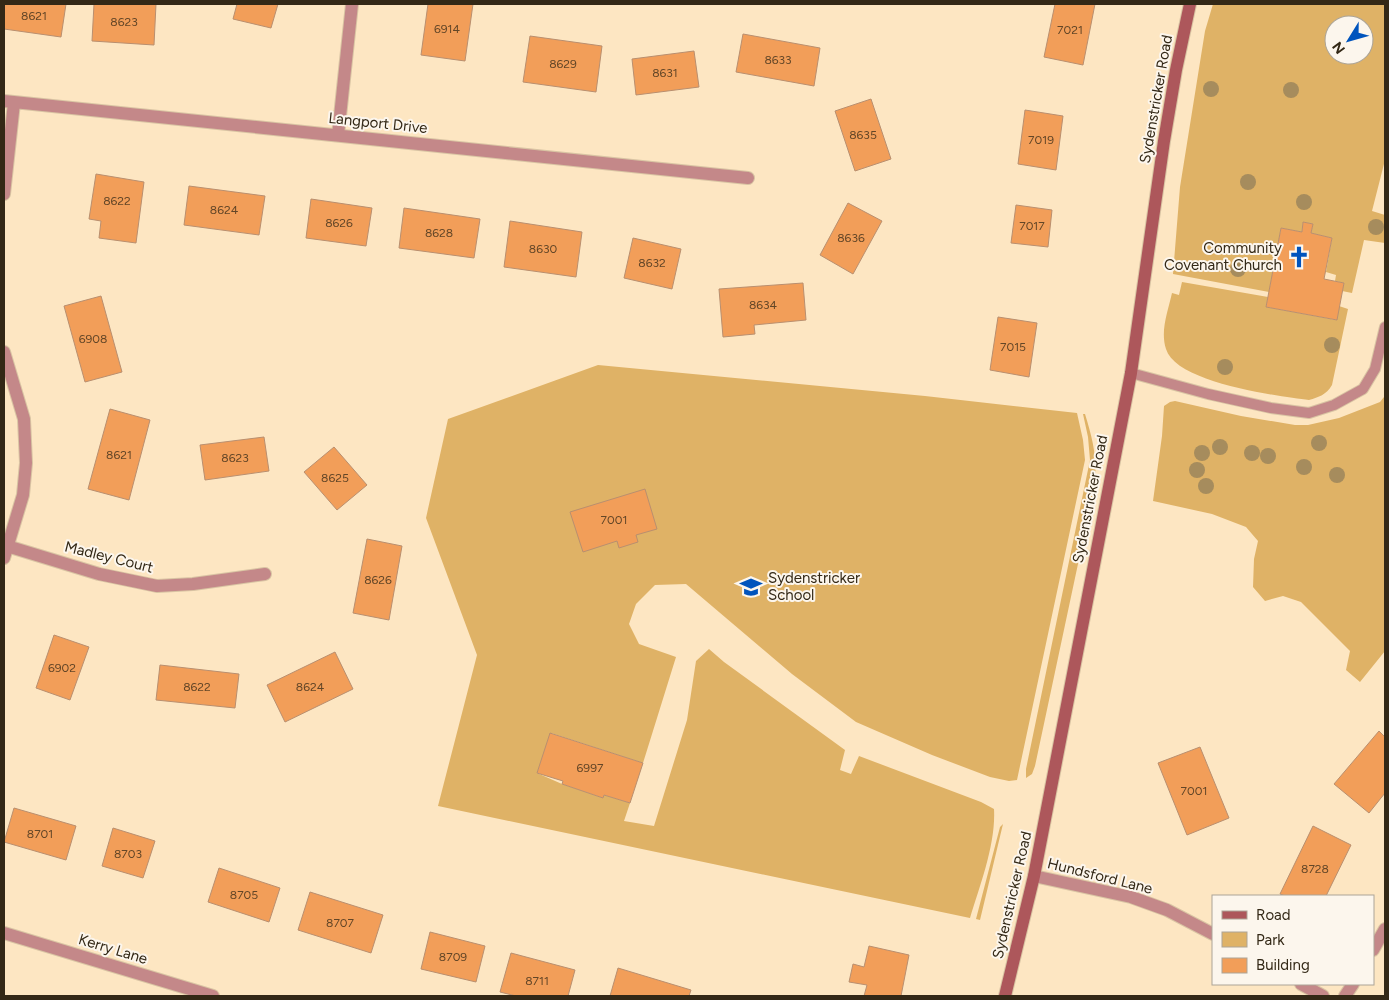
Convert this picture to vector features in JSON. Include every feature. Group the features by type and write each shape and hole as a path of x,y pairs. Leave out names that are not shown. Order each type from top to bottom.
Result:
{"main road":[{"name":"Sydenstricker Road","path":"1005,996 1034,876 1131,372 1164,141 1190,4"}],"street":[{"path":"338,135 352,4"},
{"path":"4,194 9,102"},
{"name":"Langport Drive","path":"9,102 748,178"},
{"path":"4,352 24,419 26,463 23,495 6,552"},
{"name":"Madley Court","path":"6,552 157,586 193,584 264,574"},
{"name":"Hundsford Lane","path":"1034,876 1131,897 1167,910 1212,933"},
{"path":"1374,948 1385,929"},
{"name":"Kerry Lane","path":"4,933 213,996"},
{"path":"1303,985 1323,996"},
{"path":"1345,996 1352,985"}],"lane":[{"path":"1131,372 1235,400 1271,408 1309,413 1334,406 1363,389 1375,369 1385,327"}],"green space":[{"path":"1213,4 1385,4 1385,160 1372,211 1385,215 1385,243 1364,240 1352,293 1342,291 1344,283 1335,281 1336,275 1326,272 1332,238 1311,233 1313,224 1303,222 1302,232 1281,228 1269,292 1173,274 1180,187 1205,31"},
{"path":"1182,282 1268,297 1266,307 1336,320 1339,306 1348,309 1330,388 1322,395 1309,400 1275,395 1230,386 1207,379 1188,371 1174,361 1166,349 1164,328 1172,293 1179,295"},
{"name":"Sydenstricker School","path":"598,365 925,396 1077,413 1085,460 1017,780 1009,781 990,777 932,755 856,722 792,674 686,584 655,585 636,604 629,624 639,644 676,657 643,763 551,733 537,773 603,798 604,795 630,803 624,821 654,826 687,720 696,661 709,649 845,750 840,770 851,774 859,756 981,802 994,809 990,850 970,918 438,806 477,655 426,518 448,419"},
{"path":"1384,397 1385,651 1360,682 1346,670 1350,651 1301,602 1283,596 1265,601 1253,587 1254,559 1258,541 1246,527 1212,514 1153,501 1164,406 1170,402 1175,401 1241,416 1295,425 1308,425 1339,418 1380,402"},
{"path":"1083,414 1085,414 1094,449 1095,484 1035,766 1032,774 1026,778 1026,769 1090,460"},
{"path":"1003,824 980,920 976,919 1000,827"}],"building":[{"path":"4,4 66,4 61,37 4,29"},
{"path":"94,4 156,4 154,45 92,41"},
{"path":"237,4 278,4 271,28 233,19"},
{"path":"428,4 473,4 465,61 421,55"},
{"path":"1055,4 1095,4 1083,65 1044,57"},
{"path":"743,34 820,48 814,86 736,72"},
{"path":"530,36 602,46 596,92 523,82"},
{"path":"694,51 699,87 636,95 632,59"},
{"path":"871,99 891,159 855,171 835,111"},
{"path":"1025,110 1063,116 1056,170 1018,164"},
{"path":"96,174 144,182 136,243 99,238 101,221 89,219"},
{"path":"189,186 265,196 259,235 184,225"},
{"path":"311,199 372,208 366,246 306,238"},
{"path":"848,203 882,221 853,274 820,255"},
{"path":"1016,205 1052,210 1048,247 1011,243"},
{"path":"404,208 480,219 474,258 399,248"},
{"path":"510,221 582,232 576,277 504,267"},
{"path":"1303,222 1313,224 1311,233 1332,238 1324,279 1344,283 1337,320 1266,307 1281,228 1302,232"},
{"path":"633,238 681,249 672,289 624,278"},
{"path":"803,283 806,320 754,325 755,334 723,337 719,289"},
{"path":"101,296 122,372 85,382 64,306"},
{"path":"998,317 1037,323 1029,377 990,370"},
{"path":"110,409 150,420 129,500 88,489"},
{"path":"264,437 269,471 205,480 200,445"},
{"path":"334,447 367,485 337,510 304,472"},
{"path":"645,489 657,529 636,535 638,542 619,548 617,541 583,552 570,512"},
{"path":"367,539 402,546 389,620 353,613"},
{"path":"54,635 89,647 70,700 36,688"},
{"path":"335,652 353,689 285,722 267,685"},
{"path":"160,665 239,674 235,708 156,700"},
{"path":"1379,731 1385,737 1385,793 1369,813 1334,784"},
{"path":"550,733 643,763 630,803 604,795 603,798 562,784 563,781 537,773"},
{"path":"1200,747 1229,818 1187,835 1158,763"},
{"path":"14,808 76,826 66,860 4,842"},
{"path":"1313,826 1351,845 1326,895 1280,894"},
{"path":"113,828 155,841 143,878 102,866"},
{"path":"219,868 280,888 269,922 208,902"},
{"path":"310,892 383,915 371,953 298,930"},
{"path":"430,932 485,946 476,982 421,969"},
{"path":"869,946 909,955 901,996 864,996 867,985 849,982 853,964 864,967"},
{"path":"511,953 575,970 568,996 516,996 500,992"},
{"path":"618,968 691,990 689,996 610,996"}],"place":[{"name":"Community Covenant Church","path":"1299,257"},
{"name":"Sydenstricker School","path":"751,587"}]}
